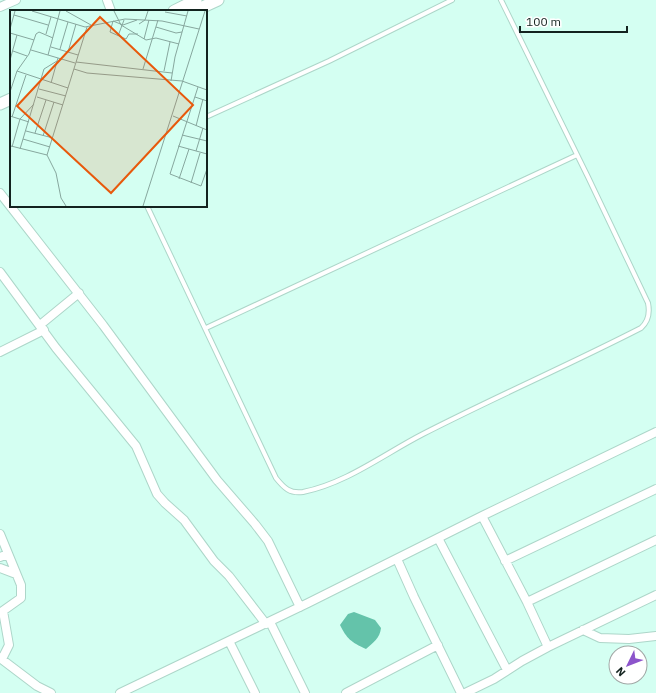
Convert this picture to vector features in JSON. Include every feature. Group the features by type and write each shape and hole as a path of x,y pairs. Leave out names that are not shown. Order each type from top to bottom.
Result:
{"street":[{"path":"0,7 16,0"},
{"path":"107,0 111,10"},
{"path":"176,10 196,0"},
{"path":"196,10 218,0"},
{"path":"0,96 10,91"},
{"path":"0,104 10,99"},
{"path":"0,193 10,206"},
{"path":"11,207 79,293 217,480 268,541 300,607"},
{"path":"0,272 42,328 136,446 157,494 184,520 214,561 229,576 268,623 305,693"},
{"path":"0,352 42,328 79,293"},
{"path":"120,693 268,623 482,516 655,434"},
{"path":"505,561 656,489"},
{"path":"482,516 527,602 548,647"},
{"path":"0,534 21,585 21,598 1,612 9,645 1,658 37,686 51,693"},
{"path":"438,538 507,670"},
{"path":"527,602 656,540"},
{"path":"0,557 8,554"},
{"path":"397,559 461,693"},
{"path":"0,568 16,574"},
{"path":"465,693 494,679 548,647 656,595"},
{"path":"583,630 600,638 629,639 656,636"},
{"path":"229,641 254,693"},
{"path":"346,693 438,644"}],"lane":[{"path":"207,117 329,61 452,0"},
{"path":"147,207 276,478 289,492 302,492 326,485 347,476 421,434 615,341 645,325 649,312 648,303 501,0"},
{"path":"206,328 577,156"}],"shaded area":[{"path":"354,612 375,620 381,628 378,637 366,649 350,640 340,625 348,614"}]}
